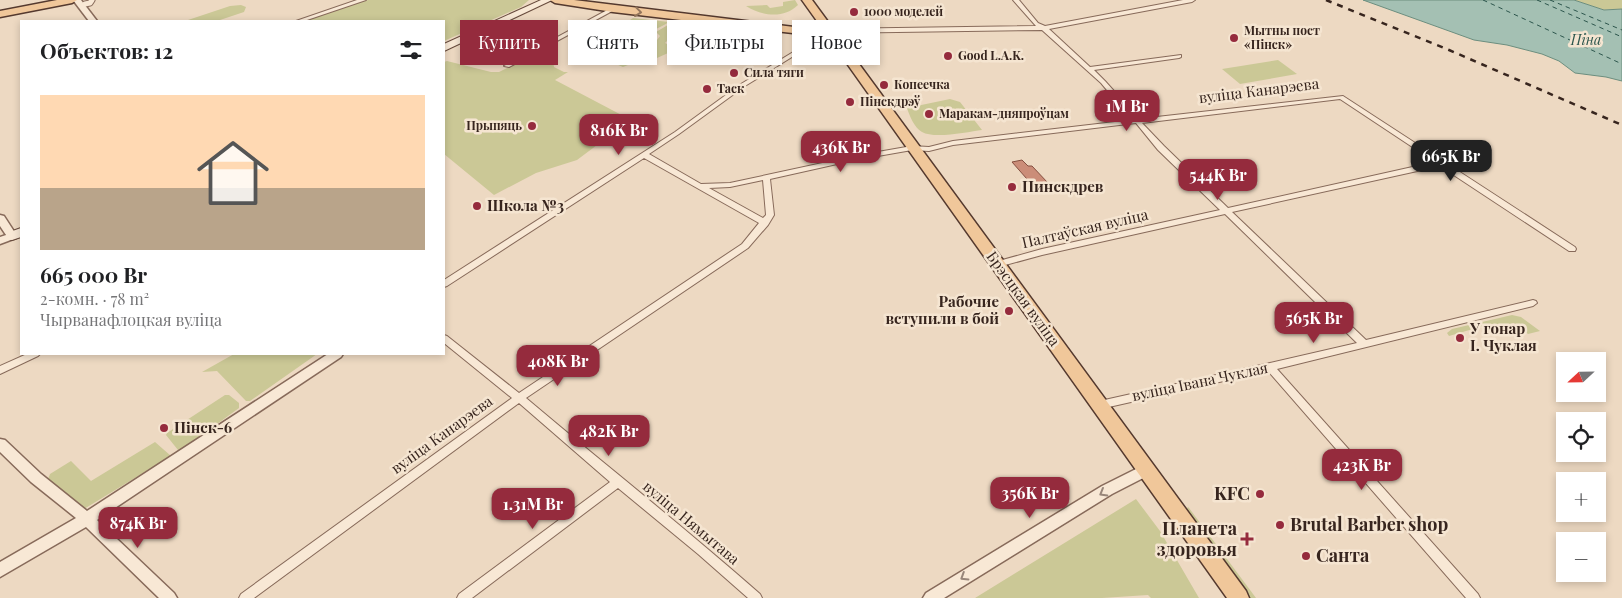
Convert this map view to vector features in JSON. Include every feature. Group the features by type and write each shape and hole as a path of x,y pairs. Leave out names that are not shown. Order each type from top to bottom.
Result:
{"main road":[{"path":"0,13 56,0"},
{"path":"0,13 72,0"},
{"path":"445,48 548,0"},
{"path":"555,0 613,9 792,30"},
{"name":"Брэсцкая вуліца","path":"807,0 821,20"},
{"name":"Брэсцкая вуліца","path":"852,65 1239,598"}],"street":[{"path":"76,0 92,20"},
{"path":"85,4 90,3 92,0"},
{"path":"302,20 364,0"},
{"path":"1016,0 1036,24 1044,28 1090,69 1161,148 1364,344"},
{"path":"880,30 1044,28 1192,0"},
{"path":"507,66 613,9"},
{"path":"445,283 677,133 743,85 792,55"},
{"path":"1090,69 1179,56"},
{"name":"вуліца Канарэева","path":"699,186 730,185 912,148 929,148 953,143 1136,120 1341,97 1443,163"},
{"path":"643,154 765,223 770,215 766,177"},
{"path":"1443,163 1572,249"},
{"name":"Палтаўская вуліца","path":"998,264 1443,163"},
{"path":"0,218 11,237"},
{"name":"вуліца Канарэева","path":"245,598 519,398 745,246 765,223"},
{"name":"вуліца Івана Чуклая","path":"1100,405 1270,367 1533,303"},
{"name":"вуліца Нямытава","path":"445,339 702,550 756,598"},
{"path":"0,370 32,355"},
{"path":"0,570 88,519 335,355"},
{"path":"1270,367 1474,598"},
{"path":"0,444 36,478 88,519 169,598"},
{"path":"931,598 1081,506 1146,470"},
{"path":"463,598 618,482"}],"shaded area":[{"path":"368,0 529,0 521,7 492,20 460,20 460,34 445,41 445,20 306,20"},
{"path":"795,0 798,5 780,14 766,14 746,6 767,5 770,8 783,6 783,2"},
{"path":"1574,0 1622,0 1622,9 1604,10"},
{"path":"241,5 246,7 244,12 220,20 188,20 230,6"},
{"path":"633,18 651,20 630,20"},
{"path":"657,21 667,23 657,28"},
{"path":"667,26 667,41 665,43 667,44 667,54 657,58 657,40 660,36 657,31"},
{"path":"1278,60 1297,74 1240,84 1222,69"},
{"name":"Прыпяць","path":"445,62 491,72 499,72 513,65 554,65 564,72 568,72 555,80 631,120 608,131 597,145 577,160 536,173 494,195 445,155"},
{"path":"950,99 960,102 982,130 951,134 927,134 917,127 907,108"},
{"path":"1512,315 1521,317 1540,331 1528,334 1514,323 1488,330 1483,326 1449,336 1447,333 1452,329"},
{"path":"232,355 316,355 250,401 246,401 217,371 202,372"},
{"path":"225,395 229,395 239,403 239,408 180,451 178,450 166,435 167,433"},
{"path":"155,442 171,456 84,509 48,479 50,474 71,461 91,481"},
{"path":"1136,499 1160,531 1199,598 1151,598 1148,595 1102,598 975,598"},
{"path":"1188,507 1256,598 1250,598 1186,510"}],"water":[{"name":"Піна","path":"1363,0 1574,0 1604,10 1622,9 1622,81 1575,73 1559,61 1542,54 1507,45 1474,40"}],"building":[{"path":"1022,160 1028,166 1032,166 1048,183 1034,187 1012,162"}],"ferry route":[{"path":"1483,0 1622,64"},
{"path":"1537,0 1622,37"},
{"path":"1550,0 1622,30"}],"railway":[{"path":"1326,0 1449,50 1622,125"}],"place":[{"name":"1000 моделей","path":"854,12"},
{"name":"Мытны пост «Пінск»","path":"1234,38"},
{"name":"Good L.A.K.","path":"948,56"},
{"name":"Сила тяги","path":"734,73"},
{"name":"Копеечка","path":"884,85"},
{"name":"Таск","path":"707,89"},
{"name":"Пінскдрэў","path":"850,102"},
{"name":"Маракам-дняпроўцам","path":"929,114"},
{"name":"Прыпяць","path":"532,126"},
{"name":"Пинскдрев","path":"1012,187"},
{"name":"Школа №3","path":"477,206"},
{"name":"Рабочие вступили в бой","path":"1009,311"},
{"name":"У гонар І. Чуклая","path":"1460,338"},
{"name":"Пінск-6","path":"164,428"},
{"name":"KFC","path":"1260,494"},
{"name":"Brutal Barber shop","path":"1280,525"},
{"name":"Планета здоровья","path":"1247,539"},
{"name":"Санта","path":"1306,556"}]}
